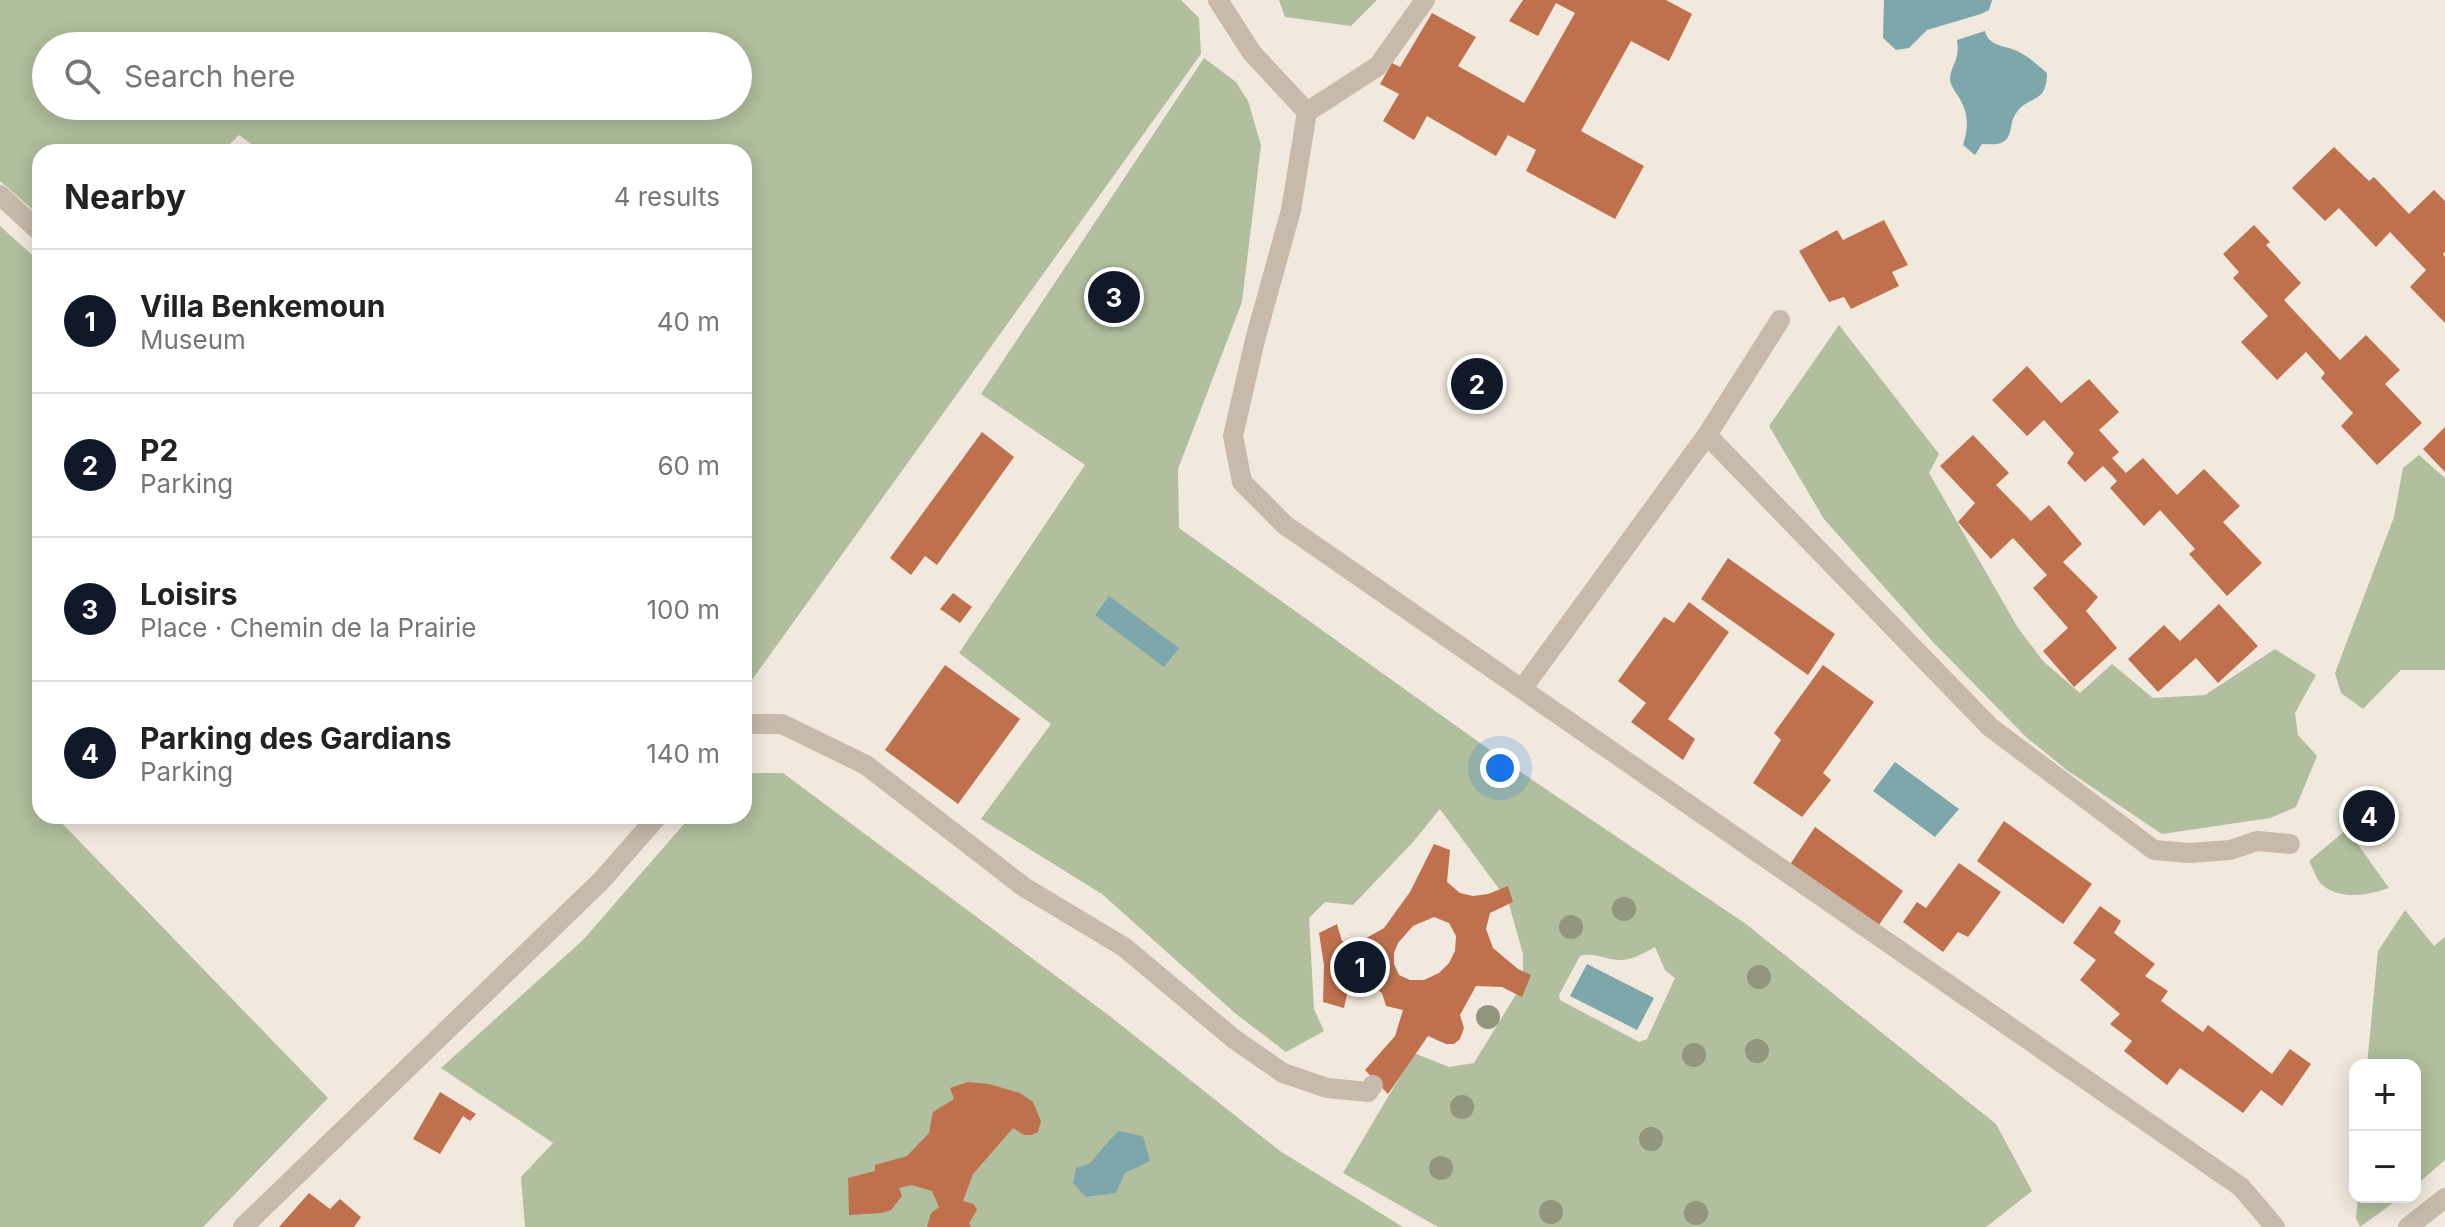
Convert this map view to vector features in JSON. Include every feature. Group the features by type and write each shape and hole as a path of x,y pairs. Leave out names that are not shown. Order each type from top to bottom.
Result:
{"street":[{"path":"1218,0 1252,53 1307,112"},
{"path":"1425,0 1378,66 1307,112 1291,210 1255,340 1233,436 1242,482 1285,525 2241,1187 2275,1227"},
{"path":"0,195 32,225"},
{"path":"1522,689 1707,435 1780,320"},
{"path":"1707,435 1990,727 2154,850 2189,853 2230,850 2257,841 2290,844"},
{"path":"752,724 782,724 866,765 1024,887 1124,947 1234,1039 1283,1073 1327,1088 1368,1092 1373,1085"},
{"path":"243,1227 601,881 651,824"},
{"path":"2408,1227 2445,1198"}],"green space":[{"path":"0,0 1181,0 1199,18 1201,54 752,680 752,144 251,144 239,135 230,144 32,144 32,209 0,181"},
{"path":"1279,0 1377,0 1351,26 1285,17"},
{"path":"1204,58 1236,82 1248,101 1261,145 1242,302 1178,469 1179,528 1525,775 1746,924 1996,1124 2032,1191 1986,1227 1438,1227 1343,1173 1414,1053 1449,1067 1474,1063 1523,983 1523,954 1508,901 1440,809 1353,905 1325,902 1309,918 1314,1009 1324,1031 1286,1052 1236,1014 1102,894 981,819 1051,724 959,653 1085,465 981,394","holes":["1655,947 1665,970 1675,978 1647,1039 1639,1042 1560,1000 1559,995 1580,956 1623,960"]},
{"path":"0,226 32,255 32,824 63,824 328,1098 203,1227 0,1227"},
{"path":"1839,325 1939,454 1929,473 2018,628 2043,661 2080,693 2112,664 2153,698 2205,695 2275,649 2316,675 2295,713 2298,735 2317,756 2296,807 2270,818 2162,834 2068,771 2026,737 1932,641 1824,519 1769,426"},
{"path":"2419,455 2445,478 2445,670 2401,670 2363,709 2341,693 2335,673 2394,517 2403,468"},
{"path":"752,773 783,773 1107,1014 1280,1151 1403,1227 525,1227 521,1177 553,1143 441,1068 583,940 684,824 752,824"},
{"path":"2347,829 2389,888 2346,895 2319,882 2309,861"},
{"path":"2405,910 2434,946 2445,937 2445,1160 2421,1181 2421,1059 2368,1059 2378,951"},
{"path":"2357,1203 2393,1203 2360,1227 2356,1218"}],"water":[{"path":"1884,0 1992,0 1989,10 1927,30 1909,48 1896,50 1883,38"},
{"path":"1985,31 1990,40 2016,50 2047,73 2044,91 2020,109 2005,141 1982,144 1975,155 1963,145 1966,117 1950,78 1957,57 1957,40"},
{"path":"1109,596 1179,648 1164,667 1095,615"},
{"path":"1895,762 1959,809 1935,837 1873,791"},
{"path":"1587,964 1654,998 1637,1030 1570,996"},
{"path":"1118,1131 1143,1136 1150,1161 1125,1173 1116,1193 1086,1197 1073,1183 1076,1168 1089,1164"}],"building":[{"path":"1523,0 1666,0 1692,14 1669,61 1631,41 1581,131 1644,166 1615,219 1526,171 1536,150 1508,135 1496,156 1427,116 1414,140 1383,121 1399,94 1380,84 1392,63 1400,67 1432,13 1476,37 1458,66 1524,103 1575,13 1556,3 1538,36 1509,21"},
{"path":"2334,147 2369,181 2374,177 2409,214 2434,190 2445,201 2445,323 2410,287 2426,270 2390,232 2376,247 2339,208 2325,221 2292,188"},
{"path":"1884,220 1908,265 1892,272 1899,286 1851,309 1844,297 1829,302 1799,251 1837,230 1843,240"},
{"path":"2254,225 2270,242 2266,245 2301,283 2284,300 2340,360 2366,335 2400,370 2385,384 2422,423 2377,465 2341,426 2353,413 2321,378 2325,373 2306,352 2277,380 2241,342 2268,316 2233,278 2239,272 2223,254"},
{"path":"1114,271 1138,287 1115,323 1091,308"},
{"path":"2027,366 2061,403 2089,379 2119,412 2099,430 2119,452 2112,458 2126,473 2143,458 2177,495 2204,469 2240,506 2223,522 2262,563 2227,596 2189,554 2195,549 2160,510 2144,526 2110,488 2117,481 2103,466 2085,482 2067,463 2074,453 2044,420 2027,436 1992,400"},
{"path":"2445,427 2445,472 2423,449"},
{"path":"982,432 1014,457 937,565 925,556 911,575 890,558"},
{"path":"1973,435 2009,473 1996,485 2031,521 2049,505 2082,544 2063,562 2098,597 2086,611 2117,648 2074,687 2043,651 2068,628 2033,588 2047,575 2013,538 1991,559 1958,522 1975,503 1940,466"},
{"path":"1728,558 1835,634 1808,675 1701,599"},
{"path":"953,593 972,607 960,623 940,609"},
{"path":"1689,602 1729,632 1668,719 1695,739 1683,760 1631,722 1646,703 1618,681 1664,617 1674,623"},
{"path":"2219,604 2258,646 2218,683 2196,658 2158,692 2128,659 2164,625 2180,641"},
{"path":"945,665 1020,719 958,804 885,750"},
{"path":"1823,665 1874,702 1823,773 1831,780 1802,817 1753,783 1781,740 1774,733"},
{"path":"2004,821 2092,884 2063,924 1977,861"},
{"path":"1815,827 1903,891 1873,933 1787,869"},
{"path":"1434,844 1450,850 1447,882 1460,893 1473,896 1488,894 1508,886 1513,902 1490,913 1486,929 1493,948 1518,969 1531,975 1522,997 1502,987 1476,986 1460,1015 1464,1028 1460,1039 1454,1044 1446,1044 1428,1036 1388,1094 1365,1070 1395,1036 1403,1010 1386,1006 1382,993 1370,985 1358,985 1348,990 1344,1008 1323,1002 1324,965 1319,933 1337,924 1342,941 1354,945 1384,928 1410,892","holes":["1434,917 1449,923 1456,936 1455,951 1449,963 1439,973 1424,980 1410,980 1399,975 1394,964 1394,953 1398,943 1413,926"]},
{"path":"1959,863 2001,892 1968,937 1958,932 1943,952 1903,922 1917,902 1926,908"},
{"path":"2100,906 2121,921 2114,933 2155,964 2145,976 2168,991 2161,1001 2203,1032 2208,1025 2272,1074 2290,1049 2311,1064 2282,1106 2261,1090 2243,1113 2180,1068 2167,1085 2124,1051 2132,1041 2110,1024 2120,1014 2080,980 2096,960 2073,943"},
{"path":"968,1082 1020,1093 1033,1102 1041,1121 1038,1132 1032,1135 1024,1135 1013,1128 973,1174 963,1201 974,1204 977,1210 969,1223 971,1227 927,1227 931,1213 939,1207 932,1191 912,1185 899,1188 902,1196 891,1210 849,1215 848,1178 875,1171 875,1165 907,1156 929,1133 933,1112 954,1099 950,1088"},
{"path":"440,1092 476,1114 470,1121 463,1116 440,1154 413,1139"},
{"path":"309,1193 330,1209 340,1199 361,1217 354,1227 279,1227"}],"place":[{"name":"Loisirs","path":"1114,297"},
{"name":"P2","path":"1477,384"},
{"name":"Parking des Gardians","path":"2369,816"},
{"name":"Villa Benkemoun","path":"1360,967"}]}
